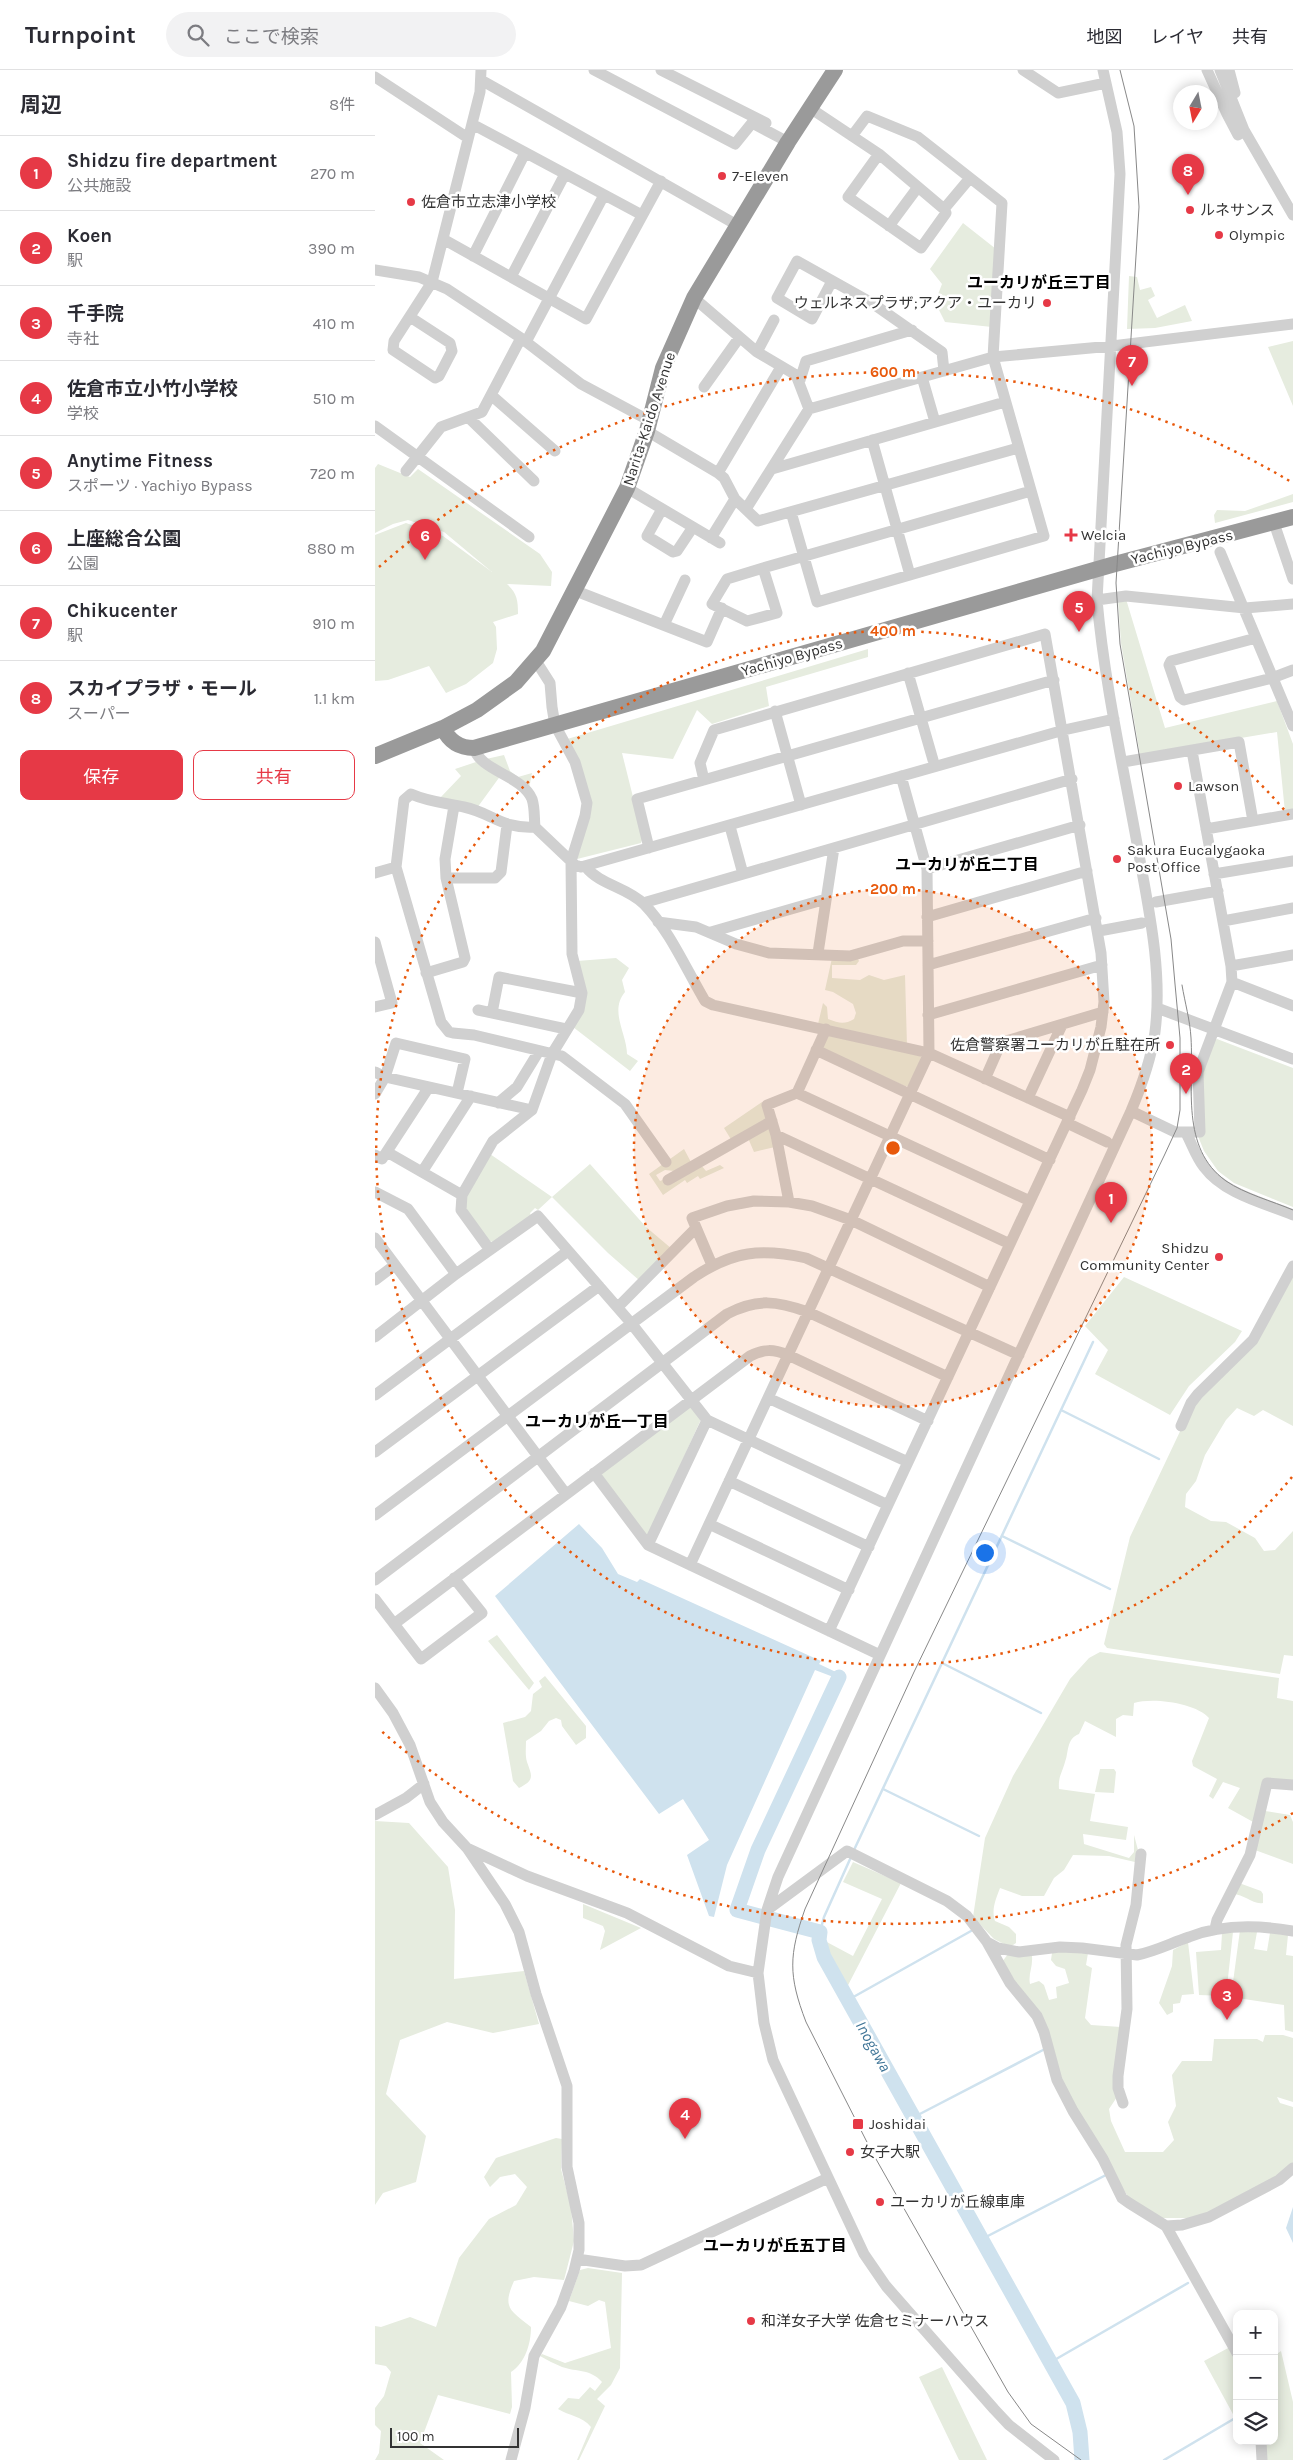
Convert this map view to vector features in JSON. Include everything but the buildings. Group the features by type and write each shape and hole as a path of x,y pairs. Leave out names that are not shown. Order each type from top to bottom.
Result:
{"highway":[{"name":"Narita-Kaido Avenue","path":"375,756 443,728 498,697 536,661 576,591 627,488 648,426 663,368 694,298 737,224 835,70"},
{"name":"Yachiyo Bypass","path":"474,748 1098,569 1293,517"},
{"path":"443,728 450,740 467,748 474,748"}],"street":[{"path":"593,70 735,144 752,123 790,139"},
{"path":"661,70 790,139"},
{"path":"1023,70 1058,93 1106,83"},
{"path":"1054,2460 1009,2425 886,2286 864,2254 773,2060 764,2023 758,1972 767,1910 778,1878 1131,1111 1150,1060 1157,1008 1151,922 1104,665 1097,600 1121,174 1117,132 1103,70"},
{"path":"1207,70 1241,140 1256,155"},
{"path":"1220,70 1256,155 1293,215"},
{"path":"1229,70 1244,130"},
{"path":"410,317 450,343 452,351 439,376 435,378 393,350 394,341 432,282 472,124 481,75 737,224"},
{"path":"375,77 468,138"},
{"path":"810,108 879,154 945,209"},
{"path":"791,512 817,602 1044,536 993,357 1002,203 917,137 867,116 852,136"},
{"path":"472,124 642,216"},
{"path":"473,256 525,153"},
{"path":"879,154 848,197 921,248 946,213 945,209 970,178"},
{"path":"511,277 565,174"},
{"path":"443,240 550,297 586,319 661,181"},
{"path":"889,226 918,187"},
{"path":"406,471 441,427 482,412 550,297 604,195"},
{"path":"832,281 812,319 777,298 797,261 872,302 942,352 944,371"},
{"path":"375,270 419,277 447,289 524,340 581,384 718,473 724,478 735,499 758,521 1018,448"},
{"path":"694,298 757,352 796,375 800,380 809,410"},
{"path":"757,352 774,320"},
{"path":"746,509 809,410 993,357 1112,346 1293,324"},
{"path":"800,380 807,361 912,330"},
{"path":"704,387 739,338"},
{"path":"718,473 781,367"},
{"path":"922,377 935,422"},
{"path":"491,395 555,451"},
{"path":"772,469 1005,402"},
{"path":"468,417 534,481"},
{"path":"375,426 529,537"},
{"path":"872,440 909,575"},
{"path":"627,488 716,541 735,499"},
{"path":"763,568 777,613 747,620 712,604 727,579 763,568 804,556 1031,491"},
{"path":"662,509 647,536 673,552 677,551 693,527"},
{"path":"1274,523 1293,579"},
{"path":"1220,552 1293,726"},
{"path":"664,625 685,580"},
{"path":"576,591 707,642 722,608"},
{"path":"1097,600 1133,596 1245,608 1293,604"},
{"path":"704,780 700,762 714,730 1045,634 1099,931 1103,1012 1090,1070 1068,1120 829,1631"},
{"path":"1256,638 1171,661 1169,665 1180,697 1184,700 1272,678 1293,670"},
{"path":"490,1250 461,1210 462,1195 493,1141 532,1110 552,1054 579,1010 582,993 572,954 571,861 585,816 587,802 575,762 555,725 551,707 551,683 536,661"},
{"path":"908,673 933,760"},
{"path":"649,848 637,799 1054,680"},
{"path":"775,711 801,805"},
{"path":"666,1162 625,1104 561,1056 474,1035 449,1032 441,1022 396,867 404,800 411,794 431,802 465,807 507,825 535,827 578,867 599,863 1063,730 1114,719"},
{"path":"1123,762 1239,742 1253,821"},
{"path":"474,748 478,758 528,792 534,808 535,827"},
{"path":"1131,1111 1175,1132 1200,1132 1198,1072 1232,982 1231,966 1192,750"},
{"path":"689,1565 929,1053 927,869 901,776"},
{"path":"643,903 1072,779"},
{"path":"426,973 463,962 465,958 446,878 445,859 455,806"},
{"path":"1206,829 1293,814"},
{"path":"446,878 495,878 501,872 507,825"},
{"path":"927,869 1079,825"},
{"path":"731,830 743,874"},
{"path":"818,953 833,848"},
{"path":"1215,874 1293,861"},
{"path":"586,866 599,878 625,891 643,903 658,922 705,1001 713,1005 929,1053 1028,1098 1107,1142"},
{"path":"375,873 396,867"},
{"path":"927,917 1087,871"},
{"path":"1157,902 1217,891"},
{"path":"711,932 826,899"},
{"path":"1223,921 1293,908"},
{"path":"928,965 1096,918"},
{"path":"658,922 696,927 736,944 762,951 850,956 903,941 928,941"},
{"path":"1099,931 1142,923"},
{"path":"375,942 392,1003 375,1007"},
{"path":"1231,966 1293,955"},
{"path":"928,1015 1102,965"},
{"path":"492,1013 499,977 582,993"},
{"path":"1232,982 1293,1006"},
{"path":"1157,1008 1293,1059"},
{"path":"479,1010 566,1029"},
{"path":"985,1079 1001,1045 1006,1041 1103,1012"},
{"path":"1028,1098 1062,1025"},
{"path":"789,1202 776,1135 767,1105 797,1093 826,1029"},
{"path":"375,1094 380,1074 396,1043 465,1060 457,1093"},
{"path":"816,1050 1049,1160"},
{"path":"498,1103 517,1087 539,1051"},
{"path":"380,1074 532,1110"},
{"path":"375,1154 382,1159 429,1086"},
{"path":"797,1093 1030,1201"},
{"path":"421,1172 471,1096"},
{"path":"668,1180 772,1121"},
{"path":"1186,1133 1205,1168 1230,1190 1293,1215"},
{"path":"776,1135 1010,1244"},
{"path":"387,1152 462,1195"},
{"path":"375,1192 408,1209 456,1274"},
{"path":"712,1265 695,1229 692,1218 727,1206 755,1201 789,1202 829,1211 851,1220 990,1287"},
{"path":"375,1336 456,1274 538,1216 631,1323 707,1420 888,1504"},
{"path":"617,1307 695,1229"},
{"path":"375,1238 567,1494"},
{"path":"375,1395 568,1251"},
{"path":"375,1515 631,1323 712,1265 732,1256 764,1252 806,1258 1019,1355"},
{"path":"375,1280 395,1265"},
{"path":"1181,1426 1191,1403 1198,1394 1253,1340 1293,1266"},
{"path":"375,1452 599,1286"},
{"path":"375,1580 727,1314 744,1306 775,1302 807,1312 948,1377"},
{"path":"393,1624 758,1352 770,1350 788,1355 928,1420"},
{"path":"768,1398 908,1462"},
{"path":"648,1545 707,1420"},
{"path":"594,1473 648,1545 880,1655"},
{"path":"729,1481 869,1547"},
{"path":"709,1524 849,1590"},
{"path":"375,1599 421,1659 482,1613 455,1578"},
{"path":"375,1688 405,1735 430,1802 438,1815 467,1848 505,1904 519,1932 536,1994 567,2086 567,2167 579,2223 577,2260 561,2307 534,2356 525,2408 511,2460"},
{"path":"1215,1929 1217,1920 1251,1856 1267,1783 1293,1784"},
{"path":"375,1815 406,1798 424,1784"},
{"path":"467,1848 527,1876 627,1913 729,1966 758,1972"},
{"path":"767,1910 845,1852 947,1901 967,1916 987,1942 1010,1983 1037,2016 1044,2032 1057,2080 1073,2111 1103,2159 1123,2198 1166,2226 1233,2346"},
{"path":"1123,2103 1118,2082 1121,2040 1127,2009 1125,1955 1140,1880 1141,1854"},
{"path":"987,1942 998,1948 1019,1952 1060,1947 1082,1948 1125,1955 1149,1953 1190,1936 1215,1929 1245,1926 1293,1931"},
{"path":"1166,2226 1182,2225 1209,2217 1279,2180 1293,2168"},
{"path":"577,2260 641,2266 828,2178"},
{"path":"1261,2445 1262,2460"}],"shaded area":[{"path":"963,223 996,249 992,327 945,322 935,302 942,284 930,269"},
{"path":"1129,276 1137,277 1140,290 1151,287 1155,296 1148,300 1157,318 1185,305 1192,321 1155,328 1127,329"},
{"path":"1293,341 1293,406 1268,347"},
{"path":"378,464 410,477 418,469 540,554 552,572 551,586 507,584 516,597 518,614 493,622 496,627 497,649 493,663 466,684 446,693 429,666 388,680 375,681 375,535 406,523 443,536 492,572 444,532 408,520 393,524 375,533 375,468"},
{"path":"1293,494 1293,502 1215,523 1214,515 1217,510 1245,511"},
{"path":"1118,599 1126,599 1165,728 1277,701 1293,744 1293,810 1285,812 1277,732 1140,755 1121,643"},
{"path":"868,649 868,657 766,687 769,706 712,724 697,710 673,759 622,753 643,837 641,843 577,859 587,817 564,740"},
{"path":"504,755 510,771 518,777 532,773 529,789 486,759"},
{"path":"476,762 501,775 477,808 440,798 461,776 455,769"},
{"path":"616,958 629,968 622,980 625,992 620,999 619,1015 627,1054 638,1061 630,1071 573,1027 582,1011 577,961"},
{"path":"832,958 858,959 859,961 856,965 832,965 832,978 860,980 869,975 884,980 905,975 907,1046 818,1024 823,1003 827,1007 828,1019 835,1022 844,1023 850,1021 854,1019 856,1013 853,1004 833,992 825,990"},
{"path":"827,1034 920,1054 921,1058 909,1086 905,1086 824,1050 822,1046"},
{"path":"1217,1039 1293,1068 1293,1207 1234,1183 1218,1171 1204,1151 1198,1136 1203,1072"},
{"path":"762,1102 767,1117 765,1120 732,1141 724,1128"},
{"path":"766,1128 771,1130 775,1147 754,1152 748,1138"},
{"path":"684,1149 692,1164 674,1171 665,1170 656,1175 660,1181 701,1165 706,1171 720,1165 724,1168 700,1179 698,1176 687,1183 685,1180 663,1195 649,1174"},
{"path":"490,1154 552,1197 538,1210 535,1208 530,1213 531,1216 493,1242 489,1241 466,1209 466,1196"},
{"path":"590,1164 646,1227 672,1249 640,1281 608,1253 552,1197"},
{"path":"1293,1272 1293,1426 1263,1410 1254,1416 1237,1408 1226,1420 1205,1455 1196,1481 1186,1494 1185,1507 1211,1521 1226,1522 1255,1538 1264,1551 1275,1550 1293,1531 1293,1656 1284,1655 1280,1674 1107,1648 1104,1644 1130,1537 1193,1404 1248,1350"},
{"path":"1124,1277 1242,1331 1235,1342 1189,1386 1170,1415 1095,1374 1108,1350 1085,1326"},
{"path":"689,1408 694,1408 702,1417 649,1534 644,1535 601,1476 602,1472"},
{"path":"497,1635 534,1683 529,1690 488,1641"},
{"path":"1100,1652 1279,1678 1277,1698 1293,1701 1293,1783 1269,1779 1255,1823 1228,1808 1240,1788 1223,1782 1213,1799 1209,1796 1217,1779 1193,1766 1192,1761 1209,1718 1203,1713 1185,1705 1163,1701 1134,1703 1133,1716 1123,1715 1116,1719 1116,1737 1085,1721 1079,1734 1070,1742 1060,1778 1059,1789 1095,1794 1090,1821 1128,1827 1126,1840 1083,1834 1084,1844 1129,1858 1134,1852 1134,1835 1138,1850 1135,1862 1109,1856 1073,1855 1064,1870 1054,1878 1044,1896 1022,1896 1000,1888 995,1904 994,1917 995,1921 1009,1927 1016,1934 1016,1943 1010,1947 994,1939 973,1917 985,1838 1013,1776 1070,1679 1089,1658"},
{"path":"545,1676 586,1726 586,1738 576,1745 562,1726 561,1720 556,1718 549,1721 541,1731 526,1741 526,1757 531,1777 528,1783 519,1788 513,1781 503,1723 525,1717 531,1711 533,1694 542,1687 539,1681"},
{"path":"1100,1769 1114,1769 1116,1772 1114,1793 1095,1792"},
{"path":"1265,1811 1290,1815 1293,1822 1293,1864 1255,1850"},
{"path":"375,1821 409,1823 448,1867 455,1910 454,1979 524,1971 539,2024 493,2033 447,2022 400,2040 386,2094 426,2136 416,2182 383,2193 375,2205"},
{"path":"853,1862 901,1883 845,1991 826,1957 823,1940 853,1956 882,1899 843,1882"},
{"path":"1239,1883 1261,1891 1263,1903 1233,1894"},
{"path":"583,1904 641,1928 600,1950 605,1931 603,1926 583,1918"},
{"path":"1240,1930 1257,1932 1254,1949 1267,1951 1270,1933 1288,1935 1286,1955 1293,1956 1293,2032 1285,2030 1284,2005 1231,1997"},
{"path":"1233,1932 1226,1996 1199,1995 1196,1952 1221,1950 1222,1933"},
{"path":"1188,1942 1194,1994 1182,1995 1180,2003 1173,2004 1173,2012 1167,2015 1159,2003 1172,1966 1173,1950"},
{"path":"1061,1951 1088,1953 1086,1965 1092,1968 1085,2018 1091,2025 1121,2027 1117,2097 1109,2109 1111,2121 1125,2152 1163,2152 1174,2140 1168,2122 1176,2106 1172,2075 1182,2061 1212,2061 1214,2039 1257,2039 1263,2042 1265,2035 1283,2035 1293,2038 1293,2102 1277,2097 1280,2103 1293,2107 1293,2164 1276,2177 1207,2213 1192,2218 1158,2218 1130,2200 1074,2108 1053,2056 1002,1962 1008,1954 1032,1956 1030,1984 1039,1981 1044,1985 1049,2000 1057,1998 1056,1987 1069,1983 1065,1969 1056,1966 1051,1960 1052,1953"},
{"path":"556,2138 562,2139 561,2169 571,2207 574,2241 564,2280 534,2277 514,2281 510,2290 510,2308 531,2327 526,2353 520,2364 511,2372 512,2407 510,2414 438,2395 420,2443 444,2460 375,2460 379,2453 381,2431 375,2425 375,2408 384,2396 391,2372 386,2366 375,2364 375,2326 381,2327 410,2317 436,2327 459,2258 489,2219 516,2205 527,2187 515,2174 500,2177 490,2187 484,2177 496,2158"},
{"path":"588,2268 622,2273 620,2368 611,2385 597,2399 605,2406 579,2460 577,2460 591,2427 580,2418 558,2409 568,2398 579,2399 590,2387 595,2391 602,2382 593,2375 562,2367 540,2356 542,2354 565,2363 611,2348 605,2302 599,2300 588,2306 569,2301 580,2270"},
{"path":"1230,2347 1233,2352 1233,2414 1204,2361"},
{"path":"1281,2351 1293,2402 1293,2460 1266,2460 1265,2445 1278,2445 1278,2353"},
{"path":"942,2367 987,2460 959,2460 919,2377"}],"water":[{"path":"579,1524 602,1548 618,1574 637,1582 640,1579 821,1661 819,1664 838,1673 836,1678 815,1670 727,1865 714,1917 709,1916 687,1855 709,1840 683,1799 659,1814 495,1596"},
{"path":"1293,2207 1293,2243 1286,2228"}],"waterway":[{"path":"854,1850 1093,1342"},
{"path":"1061,1410 1159,1459"},
{"path":"1002,1536 1110,1589"},
{"path":"942,1663 1041,1713"},
{"name":"Inogawa","path":"839,1677 758,1850 737,1910 820,1932 819,1940 824,1957 1073,2403 1080,2432 1082,2460"},
{"path":"883,1789 979,1836"},
{"path":"820,1932 824,1917 851,1857"},
{"path":"848,2000 971,1931"},
{"path":"914,2117 1043,2050"},
{"path":"982,2239 1106,2175"},
{"path":"1051,2362 1188,2283"},
{"path":"1164,2460 1233,2419"}],"tram line":[{"path":"1081,2460 1031,2424 1008,2392 872,2152 806,2022 796,1991 793,1965 796,1939 805,1909 914,1672 1177,1128 1180,1110 1180,1038 1171,939 1120,644 1116,583 1139,207 1134,126 1120,70"},
{"path":"1182,985 1191,1038 1192,1116 1202,1152 1211,1167 1233,1186 1293,1210"}],"place":[{"name":"7-Eleven","path":"722,176"},
{"name":"スカイプラザ・モール","path":"1188,195"},
{"name":"佐倉市立志津小学校","path":"411,202"},
{"name":"ルネサンス","path":"1190,210"},
{"name":"Olympic","path":"1219,235"},
{"name":"ウェルネスプラザ;アクア・ユーカリ","path":"1047,303"},
{"name":"Chikucenter","path":"1132,386"},
{"name":"Welcia","path":"1071,535"},
{"name":"上座総合公園","path":"425,560"},
{"name":"Anytime Fitness","path":"1079,632"},
{"name":"Lawson","path":"1178,786"},
{"name":"Sakura Eucalygaoka Post Office","path":"1117,859"},
{"name":"佐倉警察署ユーカリが丘駐在所","path":"1170,1045"},
{"name":"Koen","path":"1186,1094"},
{"name":"Shidzu fire department","path":"1111,1223"},
{"name":"Shidzu Community Center","path":"1219,1257"},
{"name":"千手院","path":"1227,2020"},
{"name":"Joshidai","path":"858,2124"},
{"name":"佐倉市立小竹小学校","path":"685,2139"},
{"name":"女子大駅","path":"850,2152"},
{"name":"ユーカリが丘線車庫","path":"880,2202"},
{"name":"和洋女子大学 佐倉セミナーハウス","path":"751,2321"}],"district":[{"name":"ユーカリが丘三丁目","path":"1039,282"},
{"name":"ユーカリが丘二丁目","path":"967,864"},
{"name":"ユーカリが丘一丁目","path":"597,1421"},
{"name":"ユーカリが丘五丁目","path":"775,2245"}]}
